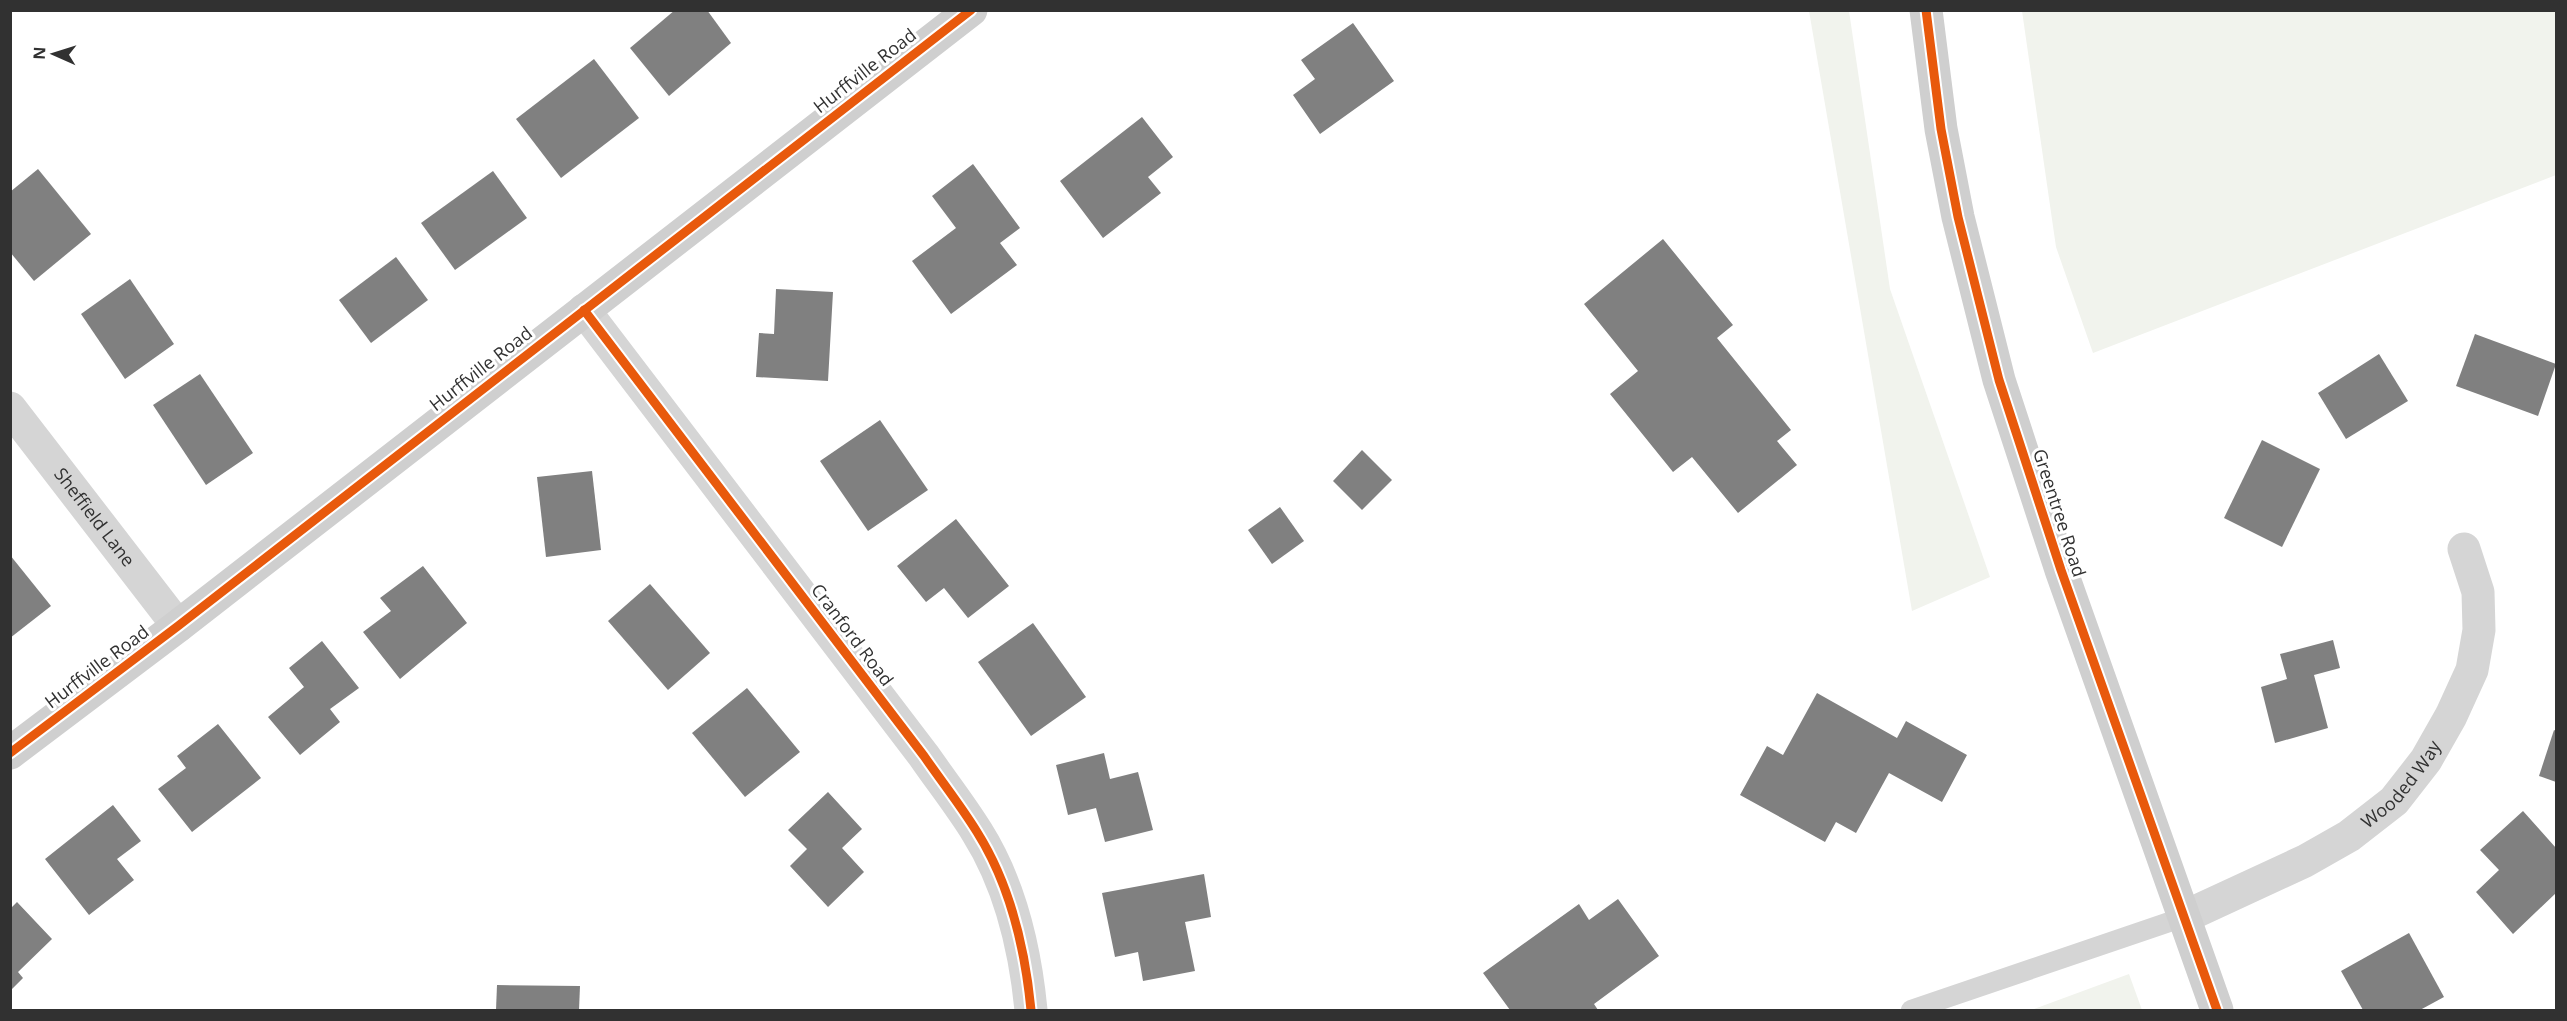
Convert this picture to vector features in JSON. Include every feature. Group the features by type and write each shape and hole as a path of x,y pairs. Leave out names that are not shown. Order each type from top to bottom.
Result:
{"street":[{"name":"Hurffville Road","path":"10,753 178,626 971,10"},
{"name":"Greentree Road","path":"1926,10 1941,129 1975,292 1999,380 2061,570 2217,1011"},
{"name":"Cranford Road","path":"584,310 924,756 978,833 1012,906 1029,984 1031,1011"},
{"name":"Sheffield Lane","path":"10,408 178,626"},
{"name":"Wooded Way","path":"2184,917 2305,861 2349,836 2394,801 2426,760 2451,716 2472,670 2479,630 2478,592 2464,549"}],"lane":[{"path":"1911,1011 2184,917"}],"shaded area":[{"path":"1809,11 1849,11 1890,289 1990,577 1912,611"},
{"path":"2022,11 2556,11 2556,175 2093,353 2056,247"},
{"path":"2129,974 2142,1010 2031,1010"}],"building":[{"path":"675,10 707,10 731,43 669,96 630,48"},
{"path":"1353,23 1394,81 1320,134 1293,95 1315,79 1301,60"},
{"path":"594,59 639,118 561,178 516,119"},
{"path":"1142,117 1173,157 1148,177 1161,193 1103,238 1060,181"},
{"path":"973,164 1020,228 1000,243 1017,265 951,314 912,261 956,228 932,196"},
{"path":"38,169 91,234 34,281 10,252 10,192"},
{"path":"493,171 527,218 455,270 421,223"},
{"path":"1663,239 1733,325 1717,338 1791,430 1777,441 1797,465 1738,513 1692,457 1673,472 1610,394 1638,371 1584,304"},
{"path":"396,257 428,300 371,343 339,300"},
{"path":"130,279 174,344 125,379 81,314"},
{"path":"776,289 833,292 828,381 756,377 759,333 774,334"},
{"path":"2475,334 2556,364 2538,416 2456,386"},
{"path":"2379,354 2408,401 2346,439 2318,393"},
{"path":"200,374 253,453 206,485 153,405"},
{"path":"880,420 928,490 868,531 820,461"},
{"path":"2262,440 2320,469 2282,547 2224,518"},
{"path":"1362,450 1392,480 1362,510 1333,481"},
{"path":"592,471 601,550 546,557 537,477"},
{"path":"1280,507 1304,541 1272,564 1248,530"},
{"path":"956,519 1009,586 968,618 944,588 926,602 897,566"},
{"path":"10,555 51,606 10,638"},
{"path":"423,566 467,623 400,679 363,632 391,611 380,598"},
{"path":"650,584 710,653 668,690 608,621"},
{"path":"1033,623 1086,697 1031,736 978,662"},
{"path":"2333,640 2340,668 2314,675 2328,728 2275,743 2261,687 2287,679 2280,654"},
{"path":"322,641 359,688 330,709 340,722 300,755 268,717 304,687 289,668"},
{"path":"747,688 800,752 745,797 692,733"},
{"path":"1817,693 1897,738 1906,721 1967,755 1942,802 1889,773 1856,833 1836,822 1825,842 1740,795 1767,746 1783,755"},
{"path":"218,724 261,778 192,832 158,789 186,768 177,756"},
{"path":"2554,730 2556,731 2556,782 2539,776"},
{"path":"1104,753 1110,779 1138,772 1153,830 1105,842 1096,808 1068,815 1056,765"},
{"path":"828,792 862,829 842,848 864,872 828,907 790,866 807,849 788,830"},
{"path":"113,805 141,841 117,859 134,880 89,915 45,859"},
{"path":"2523,811 2556,848 2556,893 2513,934 2476,892 2499,870 2480,850"},
{"path":"1204,874 1211,917 1185,922 1195,971 1143,981 1138,952 1115,957 1102,893"},
{"path":"1618,899 1659,956 1594,1004 1598,1010 1510,1010 1483,973 1579,904 1589,920"},
{"path":"17,902 52,939 18,972 23,978 10,991 10,909"},
{"path":"2409,933 2444,997 2420,1010 2363,1010 2341,971"},
{"path":"497,985 580,986 579,1010 496,1010"}],"cycle path":[{"path":"10,753 178,626 971,10"},
{"path":"1926,10 1941,129 1958,217 1999,380 2061,570 2217,1010"},
{"path":"584,310 924,756 971,822 989,853 1007,896 1025,964 1031,1010"}]}
